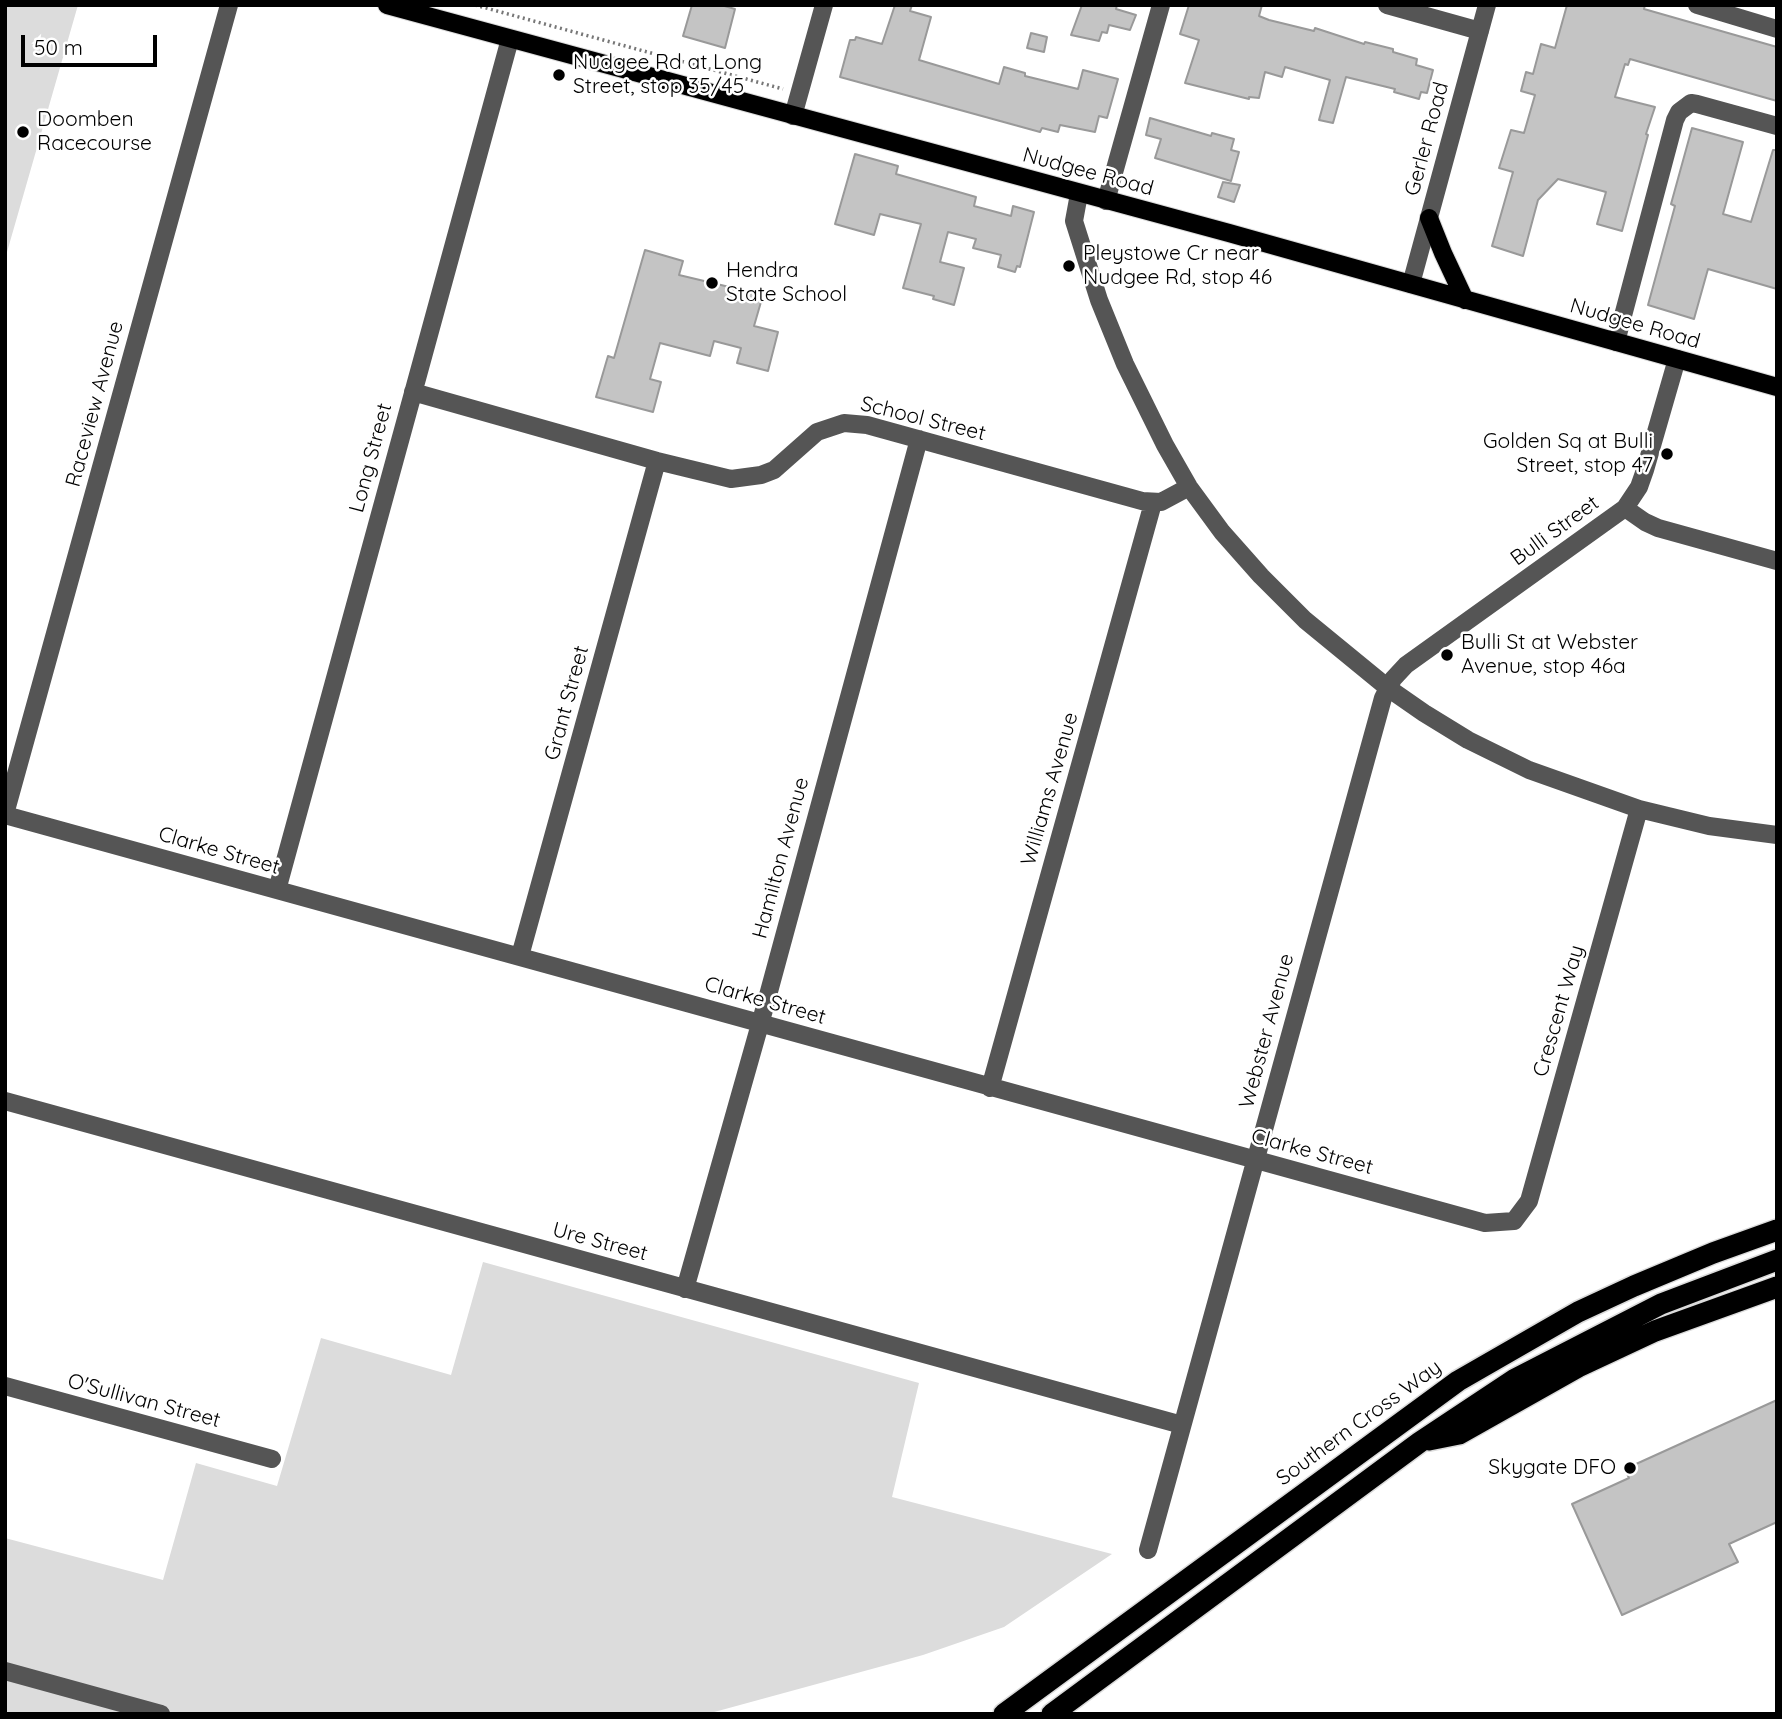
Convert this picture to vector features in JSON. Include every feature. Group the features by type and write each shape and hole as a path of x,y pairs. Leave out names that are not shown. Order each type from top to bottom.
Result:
{"highway":[{"name":"Southern Cross Way","path":"1004,1714 1458,1381 1578,1312 1713,1252 1777,1230"},
{"path":"1052,1714 1420,1442 1515,1379 1661,1304 1777,1260"},
{"path":"1420,1442 1459,1434 1578,1367 1655,1331 1777,1287"}],"main road":[{"name":"Nudgee Road","path":"387,5 1411,284 1777,387"},
{"path":"1429,218 1465,300"}],"street":[{"name":"Raceview Avenue","path":"5,815 229,5"},
{"path":"793,116 824,5"},
{"path":"1106,201 1161,5"},
{"path":"1387,5 1480,31"},
{"name":"Gerler Road","path":"1411,284 1487,5"},
{"path":"1697,5 1777,29"},
{"name":"Long Street","path":"277,890 510,39"},
{"path":"1616,342 1671,133 1679,112 1691,103 1777,126"},
{"path":"1079,194 1074,222 1099,300 1125,365 1165,445 1189,487 1222,531 1261,576 1305,620 1388,688 1446,726 1503,758 1559,782 1639,809 1709,826 1777,835"},
{"name":"Bulli Street","path":"1388,688 1406,665 1625,508 1639,487 1645,470 1677,359"},
{"name":"School Street","path":"413,392 716,476 747,479 774,470 811,436 832,425 855,423 1153,503"},
{"name":"Hamilton Avenue","path":"685,1289 919,439"},
{"name":"Grant Street","path":"520,956 657,461"},
{"path":"1153,503 1172,498 1189,487"},
{"name":"Williams Avenue","path":"990,1088 1153,503"},
{"path":"1625,508 1658,528 1777,561"},
{"name":"Webster Avenue","path":"1148,1549 1383,698 1388,688"},
{"name":"Crescent Way","path":"1514,1221 1530,1200 1639,809"},
{"name":"Clarke Street","path":"5,815 1485,1223 1514,1221"},
{"name":"Ure Street","path":"5,1101 1182,1425"},
{"name":"O'Sullivan Street","path":"5,1386 272,1459"},
{"path":"5,1671 161,1714"}],"path":[{"path":"475,5 783,89"}],"shaded area":[{"name":"Doomben Racecourse","path":"5,5 78,5 5,259"},
{"path":"483,1262 919,1383 892,1497 1112,1554 1004,1627 923,1655 707,1714 5,1714 5,1538 163,1580 196,1463 277,1486 321,1338 451,1375"}],"building":[{"path":"692,5 721,5 735,9 725,48 683,36"},
{"path":"895,5 912,5 910,11 931,17 919,60 999,84 1004,67 1025,73 1025,76 1078,89 1083,70 1118,79 1107,118 1099,116 1095,132 1060,125 1058,132 1042,128 1040,132 840,77 850,40 855,40 856,37 882,44"},
{"path":"1082,5 1117,5 1116,9 1136,15 1130,30 1109,25 1107,33 1102,32 1099,41 1071,35"},
{"path":"1189,5 1262,5 1259,16 1269,20 1314,31 1315,28 1364,44 1365,42 1393,49 1393,52 1417,59 1416,65 1433,70 1427,93 1421,92 1419,99 1394,92 1395,89 1346,77 1333,123 1319,120 1330,80 1285,67 1282,77 1265,72 1259,98 1249,99 1185,83 1199,40 1180,34"},
{"path":"1567,5 1645,5 1644,9 1777,47 1777,101 1630,59 1628,65 1625,64 1615,97 1655,107 1622,231 1597,224 1606,192 1558,179 1538,200 1523,256 1492,246 1513,172 1499,168 1511,130 1524,133 1535,95 1521,91 1526,72 1533,74 1541,44 1555,48"},
{"path":"1031,33 1047,37 1044,52 1027,48"},
{"path":"1150,118 1211,136 1212,133 1234,139 1231,150 1239,152 1231,181 1155,158 1161,139 1146,135"},
{"path":"1692,128 1743,142 1723,214 1751,222 1773,150 1777,150 1777,289 1708,269 1694,319 1648,305 1675,206 1671,204"},
{"path":"855,154 898,166 896,174 976,197 974,206 1011,216 1013,206 1034,212 1020,267 1017,266 1015,272 998,267 1001,255 973,248 976,239 948,232 940,262 964,268 954,305 933,299 934,296 903,288 921,224 880,214 874,235 835,224"},
{"path":"1223,182 1240,185 1234,202 1218,197"},
{"path":"645,250 683,261 679,275 763,295 754,326 778,332 768,371 737,363 741,348 714,341 710,356 660,343 650,379 661,382 653,412 596,397 608,356 614,358"},
{"path":"1777,1400 1777,1522 1729,1544 1738,1562 1622,1615 1572,1504 1629,1478 1625,1469"}],"place":[{"name":"Nudgee Rd at Long Street, stop 35/45","path":"559,75"},
{"name":"Doomben Racecourse","path":"23,132"},
{"name":"Pleystowe Cr near Nudgee Rd, stop 46","path":"1069,266"},
{"name":"Hendra State School","path":"712,283"},
{"name":"Golden Sq at Bulli Street, stop 47","path":"1667,454"},
{"name":"Bulli St at Webster Avenue, stop 46a","path":"1447,655"},
{"name":"Skygate DFO","path":"1630,1468"}]}
